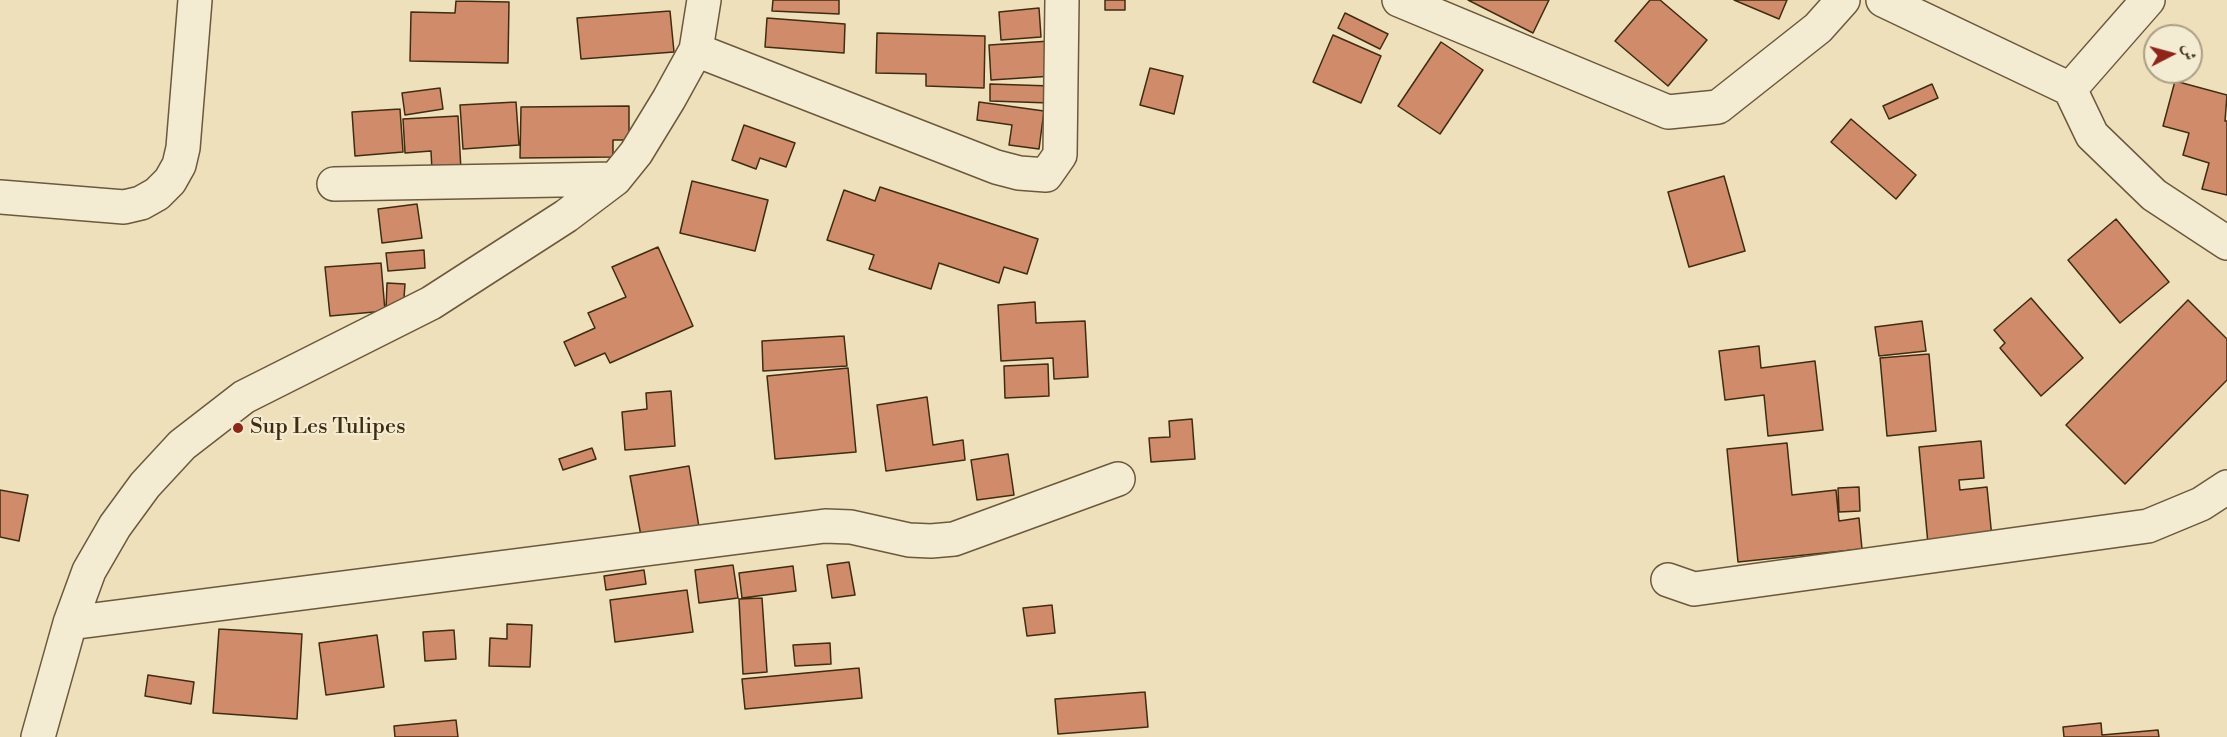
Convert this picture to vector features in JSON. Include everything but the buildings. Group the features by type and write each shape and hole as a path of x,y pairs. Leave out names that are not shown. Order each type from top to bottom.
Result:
{"street":[{"path":"0,196 124,207 141,203 157,194 170,181 183,148 195,0"},
{"path":"38,737 70,623 89,571 116,526 145,485 182,445 244,397 431,303 566,216 615,179 647,135 696,50 704,0"},
{"path":"696,50 996,167 1018,173 1046,175 1060,155 1062,0"},
{"path":"1399,0 1668,112 1718,107 1818,28 1843,0"},
{"path":"1883,0 2070,89 2092,135 2154,195 2227,243"},
{"path":"2070,89 2148,0"},
{"path":"334,184 615,179"},
{"path":"70,623 825,526 860,529 909,540 954,539 1118,479"},
{"path":"1668,580 1694,589 2148,526 2201,504 2227,487"}],"place":[{"name":"Sup Les Tulipes","path":"238,428"}]}
